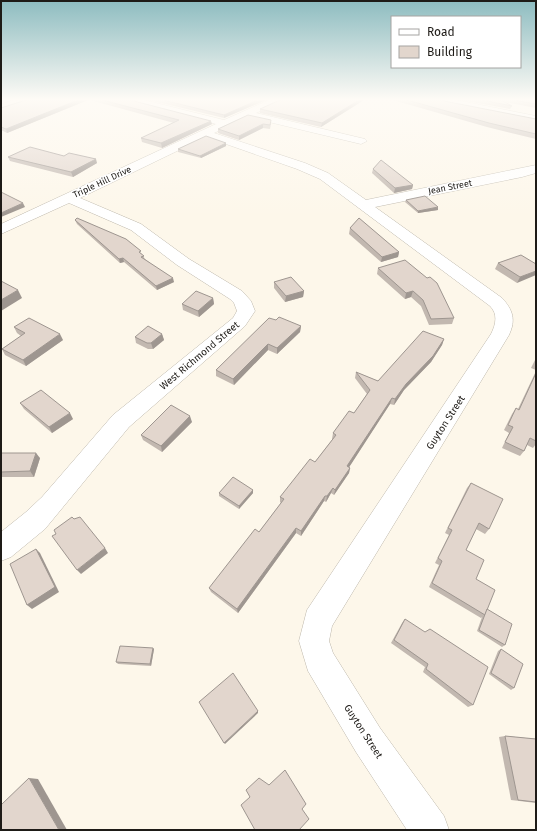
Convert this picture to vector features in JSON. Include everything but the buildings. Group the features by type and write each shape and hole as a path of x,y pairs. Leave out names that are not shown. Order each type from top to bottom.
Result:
{"street":[{"name":"Triple Hill Drive","path":"1,230 196,139"},
{"name":"Guyton Street","path":"220,139 319,174 364,205 496,302 503,311 506,322 500,335 318,621 314,641 319,660 368,740 430,830"},
{"path":"352,139 361,141"},
{"name":"Jean Street","path":"364,205 518,174 536,169"},
{"path":"518,174 536,181"},
{"name":"West Richmond Street","path":"1,548 29,528 65,488 104,438 121,421 239,322 246,311 242,301 236,295 183,262 136,228 69,198"}]}
